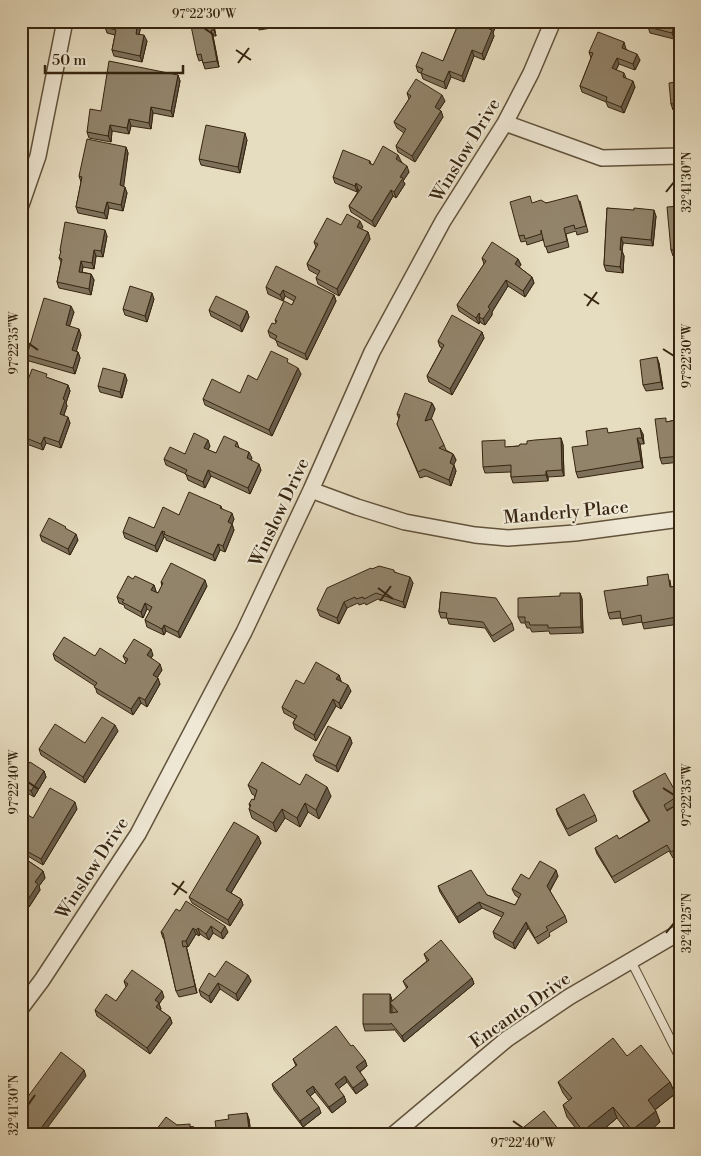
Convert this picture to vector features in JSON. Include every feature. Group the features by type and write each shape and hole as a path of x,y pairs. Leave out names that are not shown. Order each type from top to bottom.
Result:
{"street":[{"path":"21,205 38,156 65,21"},
{"name":"Winslow Drive","path":"21,1008 138,834 244,632 311,490 372,352 443,221 505,124 531,73 553,21"},
{"path":"505,124 602,158 680,156"},
{"name":"Manderly Place","path":"311,490 404,522 475,535 508,538 575,534 680,519"},
{"name":"Encanto Drive","path":"393,1135 507,1039 569,997 680,932"}],"lane":[{"path":"631,961 680,1058"}],"building":[{"path":"106,21 138,21 136,34 144,35 140,56 112,50 116,30 105,27"},
{"path":"190,21 212,21 214,30 211,30 217,61 203,63 201,54 197,55"},
{"path":"256,21 272,21 257,24"},
{"path":"455,21 492,21 489,29 492,30 482,54 472,50 462,76 449,71 444,82 421,73 423,69 416,66 422,52 443,61 458,25 462,27 463,25"},
{"path":"649,21 668,21 667,24 674,25 672,33 648,27"},
{"path":"598,32 624,42 622,48 637,54 633,64 617,58 612,68 624,73 623,77 633,81 621,107 606,101 607,97 580,86 593,53 589,52"},
{"path":"109,61 178,75 171,111 151,107 149,123 129,119 127,128 110,125 108,136 87,132 90,109 101,111"},
{"path":"416,79 442,95 435,107 441,111 412,156 396,146 406,129 394,122 411,96 407,93"},
{"path":"676,79 680,79 680,103 671,104 669,83 676,82"},
{"path":"206,125 245,133 238,167 199,159"},
{"path":"87,139 126,147 120,185 125,187 121,205 107,202 104,213 76,207 82,177 79,176"},
{"path":"383,146 398,155 396,159 407,166 400,177 403,178 394,192 391,190 372,221 349,206 362,187 356,183 355,186 333,177 343,150 370,161 369,163 373,165"},
{"path":"577,195 586,226 575,229 574,225 564,228 567,241 545,247 541,230 541,234 525,239 524,235 519,236 510,202 530,196 532,203 541,200 546,203"},
{"path":"680,206 680,249 671,250 667,207"},
{"path":"607,208 654,210 651,240 621,237 620,267 604,265"},
{"path":"347,214 360,221 357,227 368,232 337,289 316,278 320,271 307,264 318,244 314,242 327,218 341,225"},
{"path":"65,222 105,230 101,251 94,250 92,263 81,261 79,272 91,274 89,289 57,282 62,259 59,258"},
{"path":"492,242 518,259 515,264 532,277 523,291 506,280 488,307 490,309 483,319 479,317 479,313 476,318 457,305 486,261 482,258"},
{"path":"276,266 334,295 305,354 275,340 277,336 268,331 272,323 275,324 277,321 275,320 284,301 292,305 296,297 283,290 280,295 266,287"},
{"path":"130,286 152,293 145,316 123,309"},
{"path":"216,296 247,311 240,326 209,310"},
{"path":"44,298 71,306 66,325 79,329 72,350 78,352 73,368 27,355"},
{"path":"452,315 482,332 450,389 427,376 444,345 438,341"},
{"path":"271,351 288,359 287,362 298,368 269,430 203,399 212,379 240,393 248,375 257,380"},
{"path":"657,357 661,382 643,385 640,360"},
{"path":"103,368 125,374 120,392 98,386"},
{"path":"32,369 47,374 46,377 68,385 60,414 68,417 59,442 44,437 41,444 21,436 21,399"},
{"path":"405,393 432,403 425,421 432,419 444,445 439,448 453,454 450,463 454,465 449,480 424,469 418,472 397,424 400,415 397,414"},
{"path":"666,418 666,422 680,419 680,456 660,458 655,419"},
{"path":"607,428 608,433 640,428 642,438 637,438 641,461 576,472 572,447 588,445 586,431"},
{"path":"194,433 208,440 204,448 216,453 224,436 237,442 235,446 249,452 247,458 259,464 248,488 208,470 203,482 185,474 187,470 164,459 170,447 185,454"},
{"path":"561,438 562,470 546,471 546,475 511,477 511,465 483,467 482,441 505,440 505,447 527,444 527,441"},
{"path":"189,492 232,513 228,522 232,524 223,546 218,544 213,555 164,534 165,532 162,531 155,546 123,532 129,517 154,528 163,507 179,515"},
{"path":"49,518 76,534 68,549 40,535"},
{"path":"171,563 205,580 178,632 164,625 162,629 145,620 152,607 145,603 141,612 122,602 124,600 117,597 128,576 133,579 135,576 154,585 151,590 158,593 163,583 161,582"},
{"path":"379,566 410,577 403,602 376,593 364,599 363,597 356,599 355,597 344,602 337,618 317,609 327,588"},
{"path":"668,574 670,587 677,586 680,605 675,605 677,617 642,623 641,615 621,619 620,611 608,613 604,591 648,585 647,577"},
{"path":"441,592 496,598 512,623 492,636 483,622 446,618 447,613 439,612"},
{"path":"560,593 580,593 581,627 548,628 548,625 530,625 529,622 525,622 525,617 518,617 518,598 560,596"},
{"path":"64,637 95,656 100,648 125,664 128,659 123,656 134,639 151,649 147,655 160,664 153,675 158,678 145,700 139,697 131,709 94,687 97,683 53,654"},
{"path":"316,662 339,675 336,679 348,685 339,703 333,699 314,735 293,723 297,716 282,707 296,680 304,684"},
{"path":"102,717 115,725 83,777 39,749 55,724 85,743"},
{"path":"328,726 350,737 336,766 313,755"},
{"path":"21,762 27,766 30,762 44,771 31,791 21,784"},
{"path":"262,762 300,785 306,774 327,787 316,810 305,803 297,818 282,809 273,823 249,809 251,805 249,804 252,799 254,800 257,790 248,785"},
{"path":"665,773 678,796 664,805 667,811 675,806 680,814 680,846 671,852 667,845 612,877 595,848 617,835 619,839 650,821 633,791"},
{"path":"50,788 75,802 41,859 21,848 21,814 23,812 33,818"},
{"path":"584,794 595,815 567,829 556,809"},
{"path":"234,822 258,836 226,890 241,899 228,920 189,897"},
{"path":"21,856 43,871 35,882 38,884 27,901 24,899 21,903"},
{"path":"540,861 556,870 547,886 565,916 546,927 548,930 535,938 526,922 513,943 493,932 504,913 479,902 457,917 438,886 471,870 487,895 515,905 521,894 512,889 521,874 529,879"},
{"path":"186,901 225,926 221,933 211,926 206,934 198,928 196,930 193,928 186,941 182,941 183,947 186,946 195,986 176,991 163,933 161,932 176,909 180,911"},
{"path":"441,940 472,978 402,1036 391,1023 363,1024 363,994 390,994 390,1003 408,987 403,981 429,960 424,954","holes":["390,1003 398,1012 390,1013"]},
{"path":"226,961 248,975 236,994 218,983 209,996 199,990 209,973 215,977"},
{"path":"132,970 162,991 155,1000 159,1003 156,1007 170,1017 147,1048 95,1010 106,994 116,1001 128,984 124,981"},
{"path":"336,1026 351,1046 353,1045 365,1060 356,1067 365,1079 353,1088 345,1076 335,1084 344,1096 329,1107 313,1086 306,1091 319,1107 300,1121 272,1084 297,1065 293,1059"},
{"path":"613,1038 627,1056 641,1045 670,1082 648,1100 656,1111 632,1130 613,1107 583,1131 563,1105 572,1098 558,1082"},
{"path":"61,1052 84,1070 36,1135 21,1135 21,1106"},
{"path":"544,1111 563,1135 514,1135"},
{"path":"247,1113 249,1130 244,1130 245,1135 162,1135 156,1130 166,1117 177,1125 190,1124 190,1127 194,1127 194,1131 216,1128 215,1121 229,1119 228,1115"}]}
